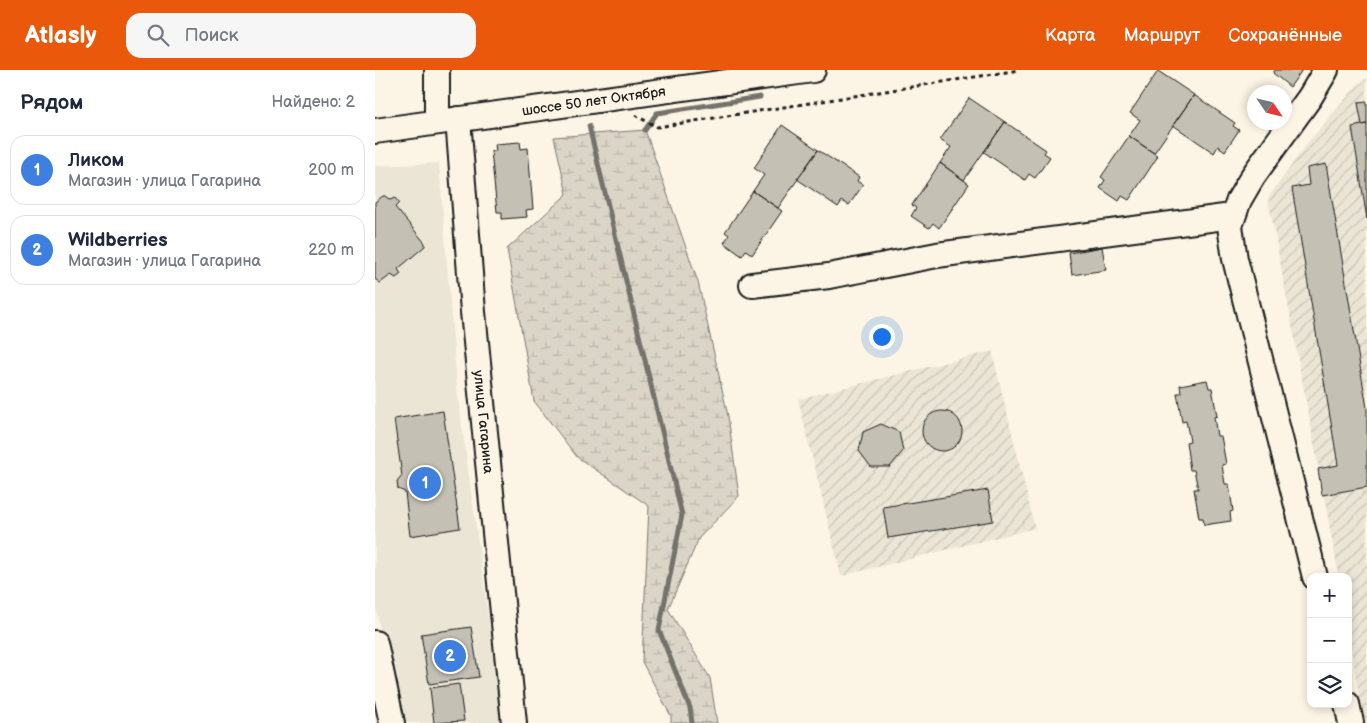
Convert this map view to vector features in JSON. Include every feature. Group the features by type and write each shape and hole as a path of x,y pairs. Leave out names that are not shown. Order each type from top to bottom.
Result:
{"street":[{"name":"улица Гагарина","path":"437,70 447,121 473,312 514,723"},
{"name":"шоссе 50 лет Октября","path":"375,131 813,70"},
{"path":"1314,573 1235,259 1230,226 1239,200 1253,176 1310,97 1326,70"},
{"path":"752,285 829,276 937,256 1232,216"},
{"path":"375,643 392,723"},
{"path":"1348,708 1351,723"}],"path":[{"path":"635,115 657,127 1019,70"}],"shaded area":[{"path":"1367,78 1367,723 1364,723 1352,654 1352,573 1338,573 1268,198 1309,141 1356,87"},
{"path":"439,163 457,389 503,723 396,723 375,601 375,166"},
{"path":"992,351 1035,528 841,576 798,399"}],"green space":[{"path":"645,130 698,282 728,416 739,496 699,538 668,609 710,678 717,723 671,723 671,716 642,662 649,506 577,457 534,401 507,249 567,194 554,137"}],"building":[{"path":"1275,70 1302,70 1291,85 1288,85 1273,73"},
{"path":"1158,71 1194,95 1154,153 1129,136 1140,120 1130,113"},
{"path":"1194,95 1235,123 1233,126 1239,130 1225,151 1218,146 1214,153 1173,125"},
{"path":"969,98 1005,122 964,180 940,163 951,147 940,140"},
{"path":"1367,102 1367,124 1362,125 1358,103"},
{"path":"1005,122 1046,150 1044,153 1050,157 1035,178 1029,174 1025,180 984,152"},
{"path":"1367,124 1367,219 1352,127"},
{"path":"782,125 818,150 778,208 753,191 764,175 754,168"},
{"path":"1129,136 1158,156 1129,200 1122,196 1119,201 1100,188 1105,180 1101,177"},
{"path":"520,142 521,149 528,148 533,209 526,210 527,217 502,219 502,212 497,212 491,151 496,151 495,144"},
{"path":"818,150 859,177 857,181 863,185 849,205 842,201 838,207 797,179"},
{"path":"940,163 969,184 939,228 933,223 929,228 911,216 916,208 912,205"},
{"path":"1326,164 1367,408 1367,487 1322,495 1318,469 1338,465 1292,188 1309,185 1307,168"},
{"path":"753,191 782,211 752,255 746,250 742,256 724,243 729,235 725,232"},
{"path":"383,196 390,200 395,198 399,203 395,207 425,243 425,246 398,269 401,274 396,278 391,275 380,283 375,279 375,202"},
{"path":"1102,247 1106,270 1072,275 1069,253"},
{"path":"1207,380 1209,388 1212,388 1217,416 1214,417 1217,436 1221,436 1226,464 1222,465 1225,484 1229,484 1233,511 1230,512 1231,521 1204,525 1203,518 1199,518 1194,489 1198,489 1194,470 1190,470 1186,442 1190,441 1186,421 1182,422 1177,393 1181,393 1180,385"},
{"path":"443,411 460,528 410,536 405,492 398,489 397,482 402,476 394,419"},
{"path":"946,411 953,414 959,420 962,431 961,439 953,448 946,451 938,451 931,448 923,439 922,427 925,420 934,412"},
{"path":"881,424 899,432 903,451 890,467 871,467 859,451 863,432"},
{"path":"988,490 993,521 888,538 883,507"},
{"path":"471,627 479,677 429,684 421,634"},
{"path":"459,684 464,721 434,723 430,688"}],"waterway":[{"path":"645,130 657,113 760,97"},
{"path":"589,126 682,515 659,630 690,708 692,723"}],"place":[{"name":"Ликом","path":"425,483"},
{"name":"Wildberries","path":"450,656"}]}
